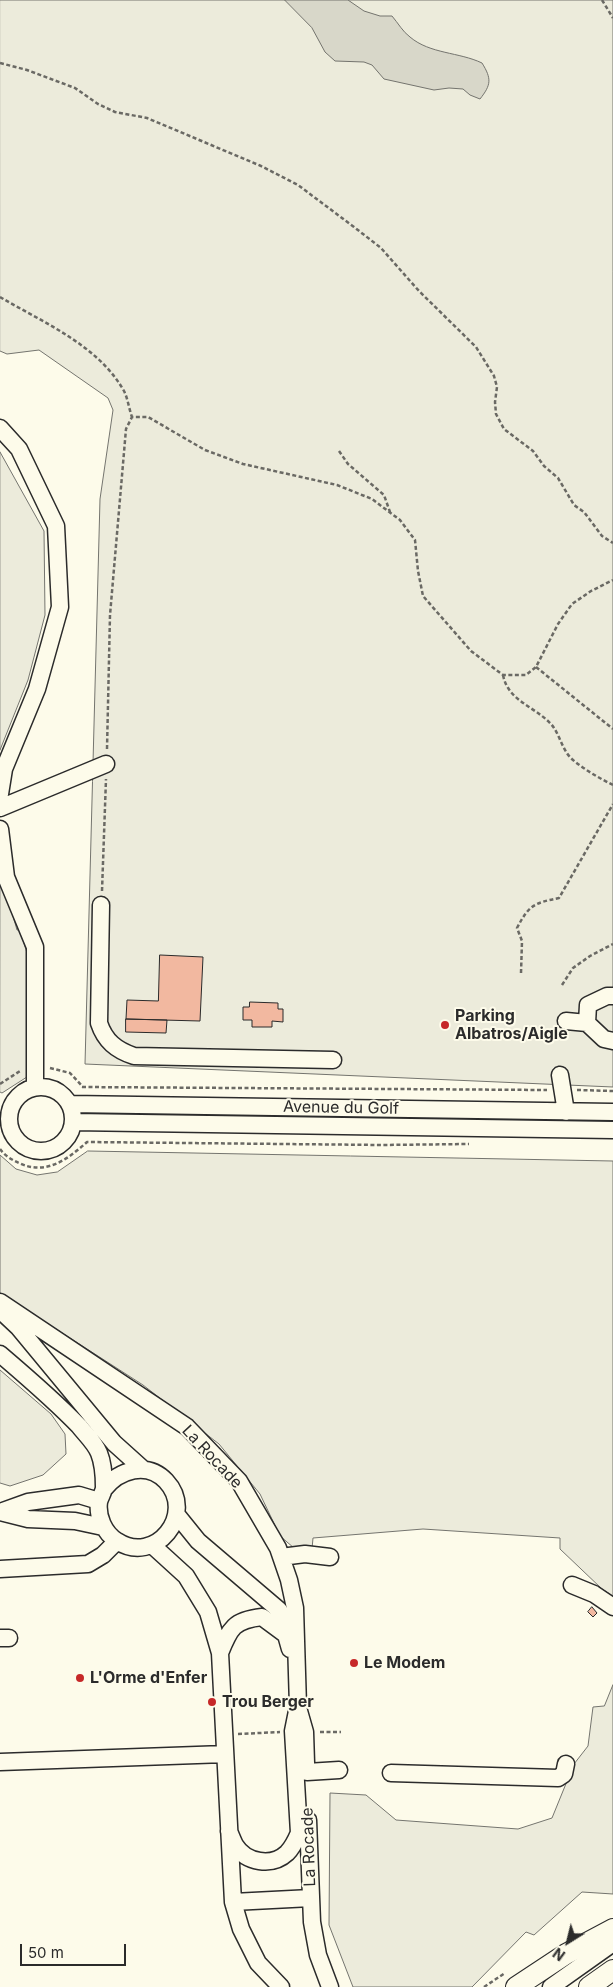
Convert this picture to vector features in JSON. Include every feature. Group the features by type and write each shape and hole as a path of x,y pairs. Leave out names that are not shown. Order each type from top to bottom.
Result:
{"main road":[{"path":"516,1987 566,1954 613,1928"},
{"path":"589,1987 613,1970"}],"street":[{"path":"0,428 19,449 56,526 60,607 37,689 4,769 0,794"},
{"path":"0,808 106,764"},
{"path":"0,829 6,877 35,947 35,1087"},
{"path":"101,905 99,1023 106,1039 121,1052 134,1056 333,1060"},
{"path":"588,1023 588,1005 607,996 613,996"},
{"path":"566,1021 588,1023 604,1040 613,1041"},
{"path":"561,1082 566,1112"},
{"path":"47,1086 61,1093 70,1104 73,1122 70,1133 57,1147 35,1150 25,1146 16,1139 10,1130 5,1110 25,1090 47,1086"},
{"name":"Avenue du Golf","path":"70,1104 613,1112"},
{"name":"Avenue du Golf","path":"73,1122 613,1130"},
{"name":"La Rocade","path":"0,1302 187,1427 239,1481 278,1548 295,1608 298,1706 305,1732 312,1922 318,1955 330,1987"},
{"path":"0,1310 18,1327 114,1443 144,1470"},
{"path":"0,1354 61,1407 96,1446 102,1461 102,1495 99,1514 103,1527 116,1541 140,1548 152,1546 168,1534 174,1525 177,1515 177,1503 173,1491 166,1481 156,1474 144,1470 132,1470 121,1473 111,1480 102,1495"},
{"path":"0,1512 28,1502 79,1495 102,1495"},
{"path":"0,1512 28,1519 75,1521 103,1527"},
{"name":"La Rocade","path":"177,1515 198,1541 279,1610 296,1665"},
{"path":"0,1569 88,1564 103,1555 116,1541"},
{"name":"La Rocade","path":"152,1546 186,1576 208,1612 220,1653 232,1902 241,1929 258,1963 281,1987"},
{"path":"281,1557 305,1554 330,1557"},
{"path":"572,1586 594,1594 613,1607"},
{"name":"La Rocade","path":"220,1653 226,1637 236,1624 247,1618 262,1617 285,1634"},
{"name":"La Rocade","path":"229,1831 236,1847 247,1857 261,1862 275,1860 286,1855 294,1846 299,1833 293,1731 298,1706"},
{"path":"0,1762 225,1754"},
{"path":"391,1773 558,1778 564,1774 566,1764"},
{"path":"307,1772 339,1770"},
{"path":"232,1902 311,1898"},
{"path":"551,1987 613,1943"}],"path":[{"path":"602,0 613,18"},
{"path":"0,64 27,70 74,88 114,112 147,118 261,166 298,185 354,227 380,248 419,291 476,347 494,376 497,387 496,414 504,429 533,451 544,466 558,478 574,504 584,512 602,536 613,543"},
{"path":"0,297 99,358 125,392 132,417 126,429 110,614 101,905"},
{"path":"132,417 148,417 205,450 243,464 337,485 372,499 400,520 415,540 423,596 471,651 503,675 526,675 536,667 558,624 572,604 591,591 613,580"},
{"path":"340,451 348,464 384,496 390,512"},
{"path":"536,667 613,729"},
{"path":"503,675 505,686 515,697 538,712 552,725 571,759 613,785"},
{"path":"522,973 522,941 517,928 525,912 535,903 559,898 613,804"},
{"path":"562,985 573,968 590,956 613,944"},
{"path":"0,1084 26,1067"},
{"path":"48,1068 70,1073 83,1088 561,1082 613,1091"},
{"path":"0,1149 13,1160 27,1167 43,1169 61,1163 87,1142 471,1144"}],"shaded area":[{"path":"0,0 613,0 613,1087 85,1064 100,499 113,410 108,398 39,350 7,354 0,351"},
{"path":"285,0 348,0 364,11 380,16 392,16 405,33 418,43 482,63 489,78 488,86 480,99 470,95 463,89 434,90 384,79 372,65 364,62 335,61 325,52 312,28"},
{"path":"0,452 44,531 45,615 28,680 0,750"},
{"path":"0,870 17,930 20,930 31,966 30,1075 2,1093 0,1092"},
{"path":"88,1151 613,1161 613,1596 602,1589 560,1549 560,1538 423,1529 313,1538 312,1549 294,1548 280,1536 260,1494 219,1444 143,1385 0,1293 0,1155 16,1169 37,1175 57,1172"},
{"path":"0,1370 51,1414 65,1434 66,1454 43,1475 10,1486 0,1483"},
{"path":"613,1685 613,1894 582,1892 534,1935 526,1932 472,1987 353,1987 329,1925 330,1793 366,1795 396,1820 518,1829 552,1818 574,1764 588,1746 593,1707 604,1706"}],"building":[{"path":"160,955 203,957 200,1021 126,1019 127,1000 158,1001"},
{"path":"250,1002 278,1003 278,1009 283,1009 283,1022 272,1021 272,1027 252,1027 252,1020 243,1020 243,1007 249,1007"},
{"path":"126,1019 167,1020 166,1033 126,1032"},
{"path":"592,1607 597,1613 593,1617 588,1612"}],"place":[{"name":"Parking Albatros/Aigle","path":"445,1025"},
{"name":"Le Modem","path":"354,1663"},
{"name":"L'Orme d'Enfer","path":"80,1678"},
{"name":"Trou Berger","path":"212,1702"}]}
